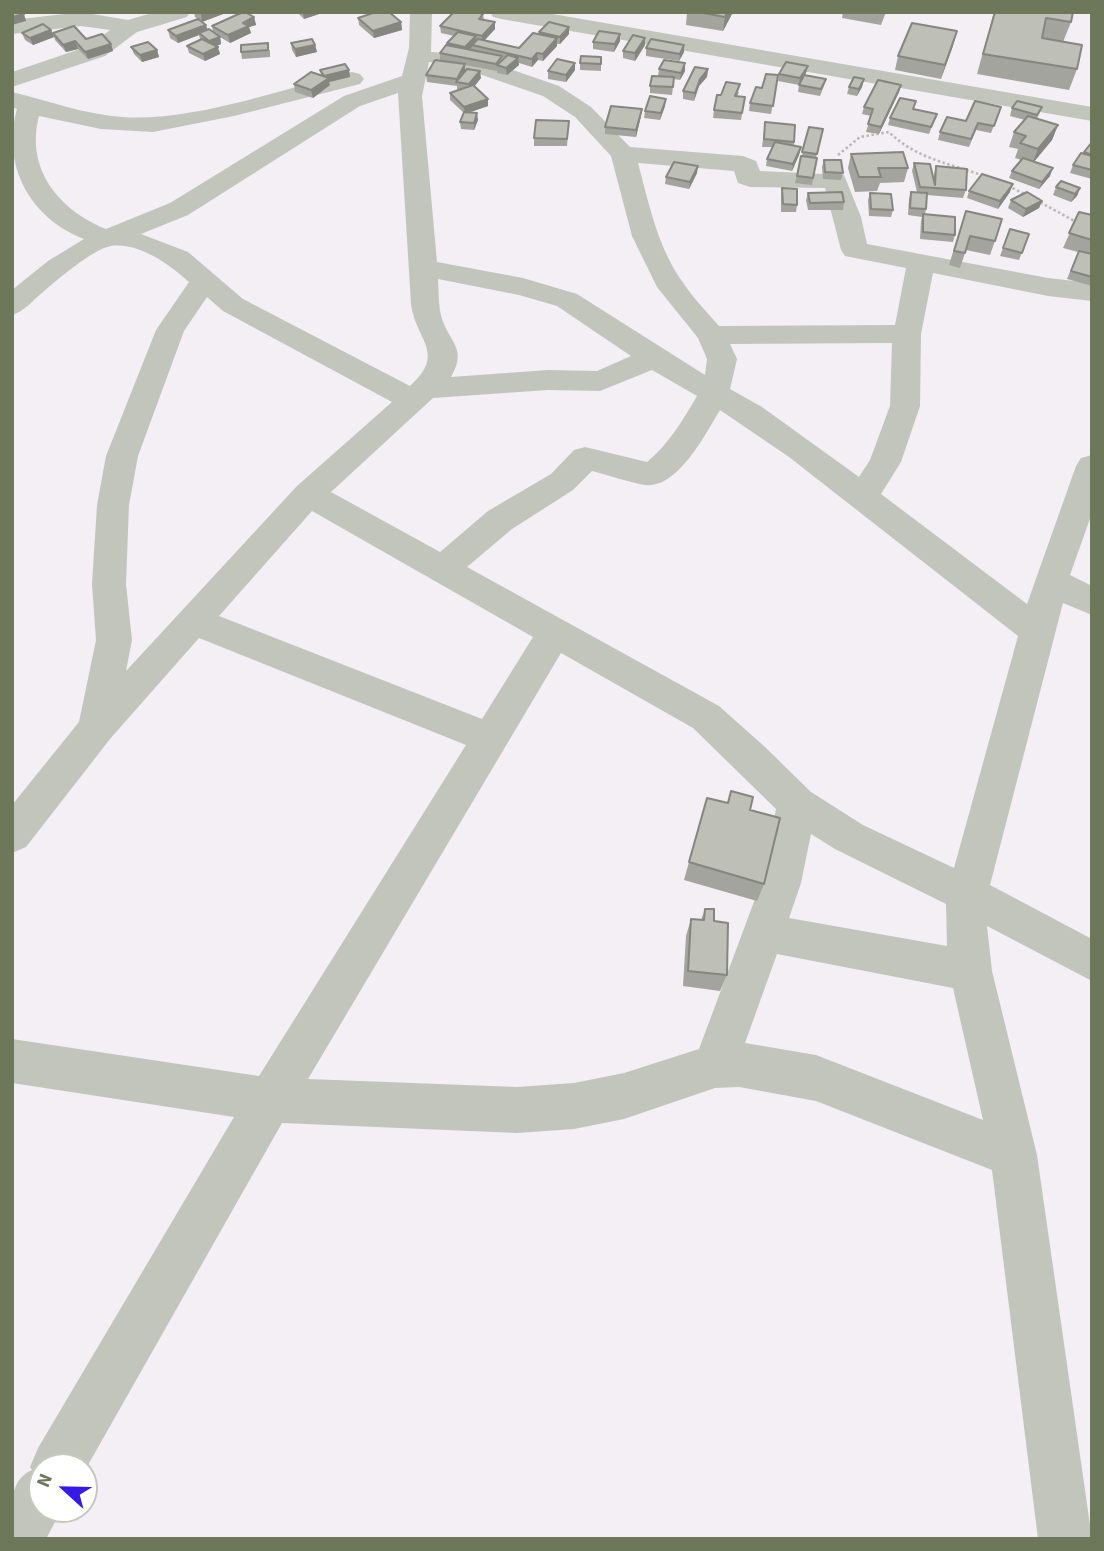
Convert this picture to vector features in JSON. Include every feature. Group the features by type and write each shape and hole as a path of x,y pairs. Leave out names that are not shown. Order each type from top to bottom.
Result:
{"street":[{"path":"12,80 97,51 129,27 179,12"},
{"path":"17,819 309,494 442,369 445,348 427,318 426,268 410,93 422,28 421,12"},
{"path":"501,12 1092,114"},
{"path":"12,27 81,19 129,27"},
{"path":"442,570 500,520 562,482 585,458 648,474 658,472 689,436 714,393 722,359 711,335 671,287 656,261 645,236 623,154 583,112 551,91 459,60 416,67 155,125 129,125 21,103 25,161 21,174 61,216 78,227 106,238 135,240 157,247 178,258 233,304 418,394 548,380 600,381 654,358"},
{"path":"12,306 22,294 45,276 106,238 153,222 179,209 352,101 416,67"},
{"path":"623,154 743,164 747,166 747,178 750,179 835,180 848,217 853,249 1048,287 1092,292"},
{"path":"863,497 885,462 905,406 907,334 918,287 920,261"},
{"path":"426,268 523,287 567,300 654,358 751,414 1037,631"},
{"path":"97,728 114,640 109,584 113,505 119,468 170,330 204,281"},
{"path":"711,335 907,334"},
{"path":"1066,1539 1014,1155 971,971 965,918 967,894 1051,581 1092,466"},
{"path":"309,494 706,717 752,758 797,804 849,837 967,894 1092,961"},
{"path":"1051,581 1092,602"},
{"path":"193,621 489,738"},
{"path":"65,1453 270,1100 555,632"},
{"path":"715,1066 781,883 797,804"},
{"path":"765,931 858,952 886,954 971,971"},
{"path":"12,1061 270,1100 517,1110 574,1106 624,1096 715,1066 775,1069 816,1078 1014,1155"},
{"path":"16,1539 28,1518"}],"path":[{"path":"835,180 837,156 846,144 872,131 889,132 896,141 922,156 997,181"},
{"path":"1007,186 1084,225"}],"building":[{"path":"12,12 22,12 24,14 12,17"},
{"path":"243,12 254,17 243,23 249,26 228,35 212,26"},
{"path":"376,12 389,12 401,22 373,31 358,18"},
{"path":"454,12 476,12 483,14 479,19 495,22 482,36 440,26"},
{"path":"698,12 727,12 725,17"},
{"path":"995,12 1073,12 1071,22 1046,18 1042,38 1082,45 1077,69 983,54"},
{"path":"198,19 206,25 176,36 168,30"},
{"path":"549,22 569,27 560,37 539,32"},
{"path":"912,23 957,31 945,65 898,56"},
{"path":"43,24 51,30 30,38 22,33"},
{"path":"74,26 86,39 102,34 111,44 85,52 75,41 63,45 53,33"},
{"path":"209,29 220,37 209,41 199,33"},
{"path":"599,31 620,34 615,44 593,42"},
{"path":"458,32 476,36 465,47 447,43"},
{"path":"533,33 557,38 543,54 537,53 532,59 472,45 478,39 519,48"},
{"path":"633,35 645,38 635,53 623,51"},
{"path":"202,39 218,47 203,54 187,46"},
{"path":"312,39 315,45 295,49 291,43"},
{"path":"651,39 684,45 680,54 646,48"},
{"path":"148,42 157,50 140,55 131,47"},
{"path":"268,43 268,50 241,52 241,45"},
{"path":"446,45 502,56 496,64 440,53"},
{"path":"508,55 518,58 506,68 497,65"},
{"path":"581,56 601,57 601,64 580,63"},
{"path":"557,59 575,63 566,75 548,71"},
{"path":"435,60 465,64 457,79 426,75"},
{"path":"664,60 685,63 681,73 659,69"},
{"path":"786,62 808,66 800,78 779,74"},
{"path":"345,64 349,70 324,76 320,70"},
{"path":"695,67 708,69 700,79 695,93 683,91"},
{"path":"467,69 480,71 469,84 456,82"},
{"path":"311,72 329,78 311,90 294,84"},
{"path":"766,74 778,75 773,106 750,103 756,87 762,88"},
{"path":"804,75 826,79 821,89 799,85"},
{"path":"652,76 674,77 673,87 650,86"},
{"path":"854,77 864,79 859,89 849,87"},
{"path":"878,80 901,85 881,127 868,124 873,109 864,107"},
{"path":"726,82 740,84 735,96 745,97 742,113 714,110 717,95 721,95"},
{"path":"473,85 488,99 464,107 450,93"},
{"path":"650,96 666,99 661,113 645,111"},
{"path":"900,98 916,101 913,109 937,114 931,127 890,118"},
{"path":"975,101 1001,107 994,126 978,123 971,139 940,132 947,117 966,121"},
{"path":"1017,101 1042,107 1037,115 1012,108"},
{"path":"611,106 642,109 636,130 605,127"},
{"path":"464,112 477,113 474,123 460,122"},
{"path":"1028,116 1058,125 1038,149 1020,143 1026,136 1014,132"},
{"path":"536,120 569,121 567,139 534,138"},
{"path":"765,122 795,125 794,142 764,139"},
{"path":"809,127 823,129 817,154 802,152"},
{"path":"775,142 801,147 793,164 767,159"},
{"path":"1092,142 1092,155 1084,152"},
{"path":"903,152 908,168 878,168 881,177 859,177 851,154"},
{"path":"1081,153 1092,156 1092,170 1073,165"},
{"path":"801,156 817,158 813,178 797,176"},
{"path":"1023,158 1053,168 1042,182 1012,171"},
{"path":"824,160 841,160 843,173 825,172"},
{"path":"674,162 698,166 690,182 666,177"},
{"path":"914,163 930,164 935,185 936,166 967,169 966,190 920,187"},
{"path":"982,174 1013,184 1000,201 969,191"},
{"path":"1061,181 1080,188 1075,194 1056,187"},
{"path":"782,188 797,189 797,205 783,204"},
{"path":"842,192 844,202 810,203 808,193"},
{"path":"911,192 927,193 926,209 910,208"},
{"path":"1027,192 1042,201 1026,209 1011,200"},
{"path":"870,193 891,194 893,210 871,209"},
{"path":"966,211 1002,219 995,241 970,236 965,253 954,251"},
{"path":"1079,212 1092,215 1092,240 1069,233"},
{"path":"923,214 955,217 955,235 923,232"},
{"path":"1010,229 1029,234 1022,253 1003,248"},
{"path":"1079,251 1092,254 1092,277 1071,271"},
{"path":"731,791 753,797 750,810 780,818 764,884 689,862 707,798 728,803"},
{"path":"705,909 714,909 714,921 728,923 727,975 688,971 691,919 704,920"}]}
